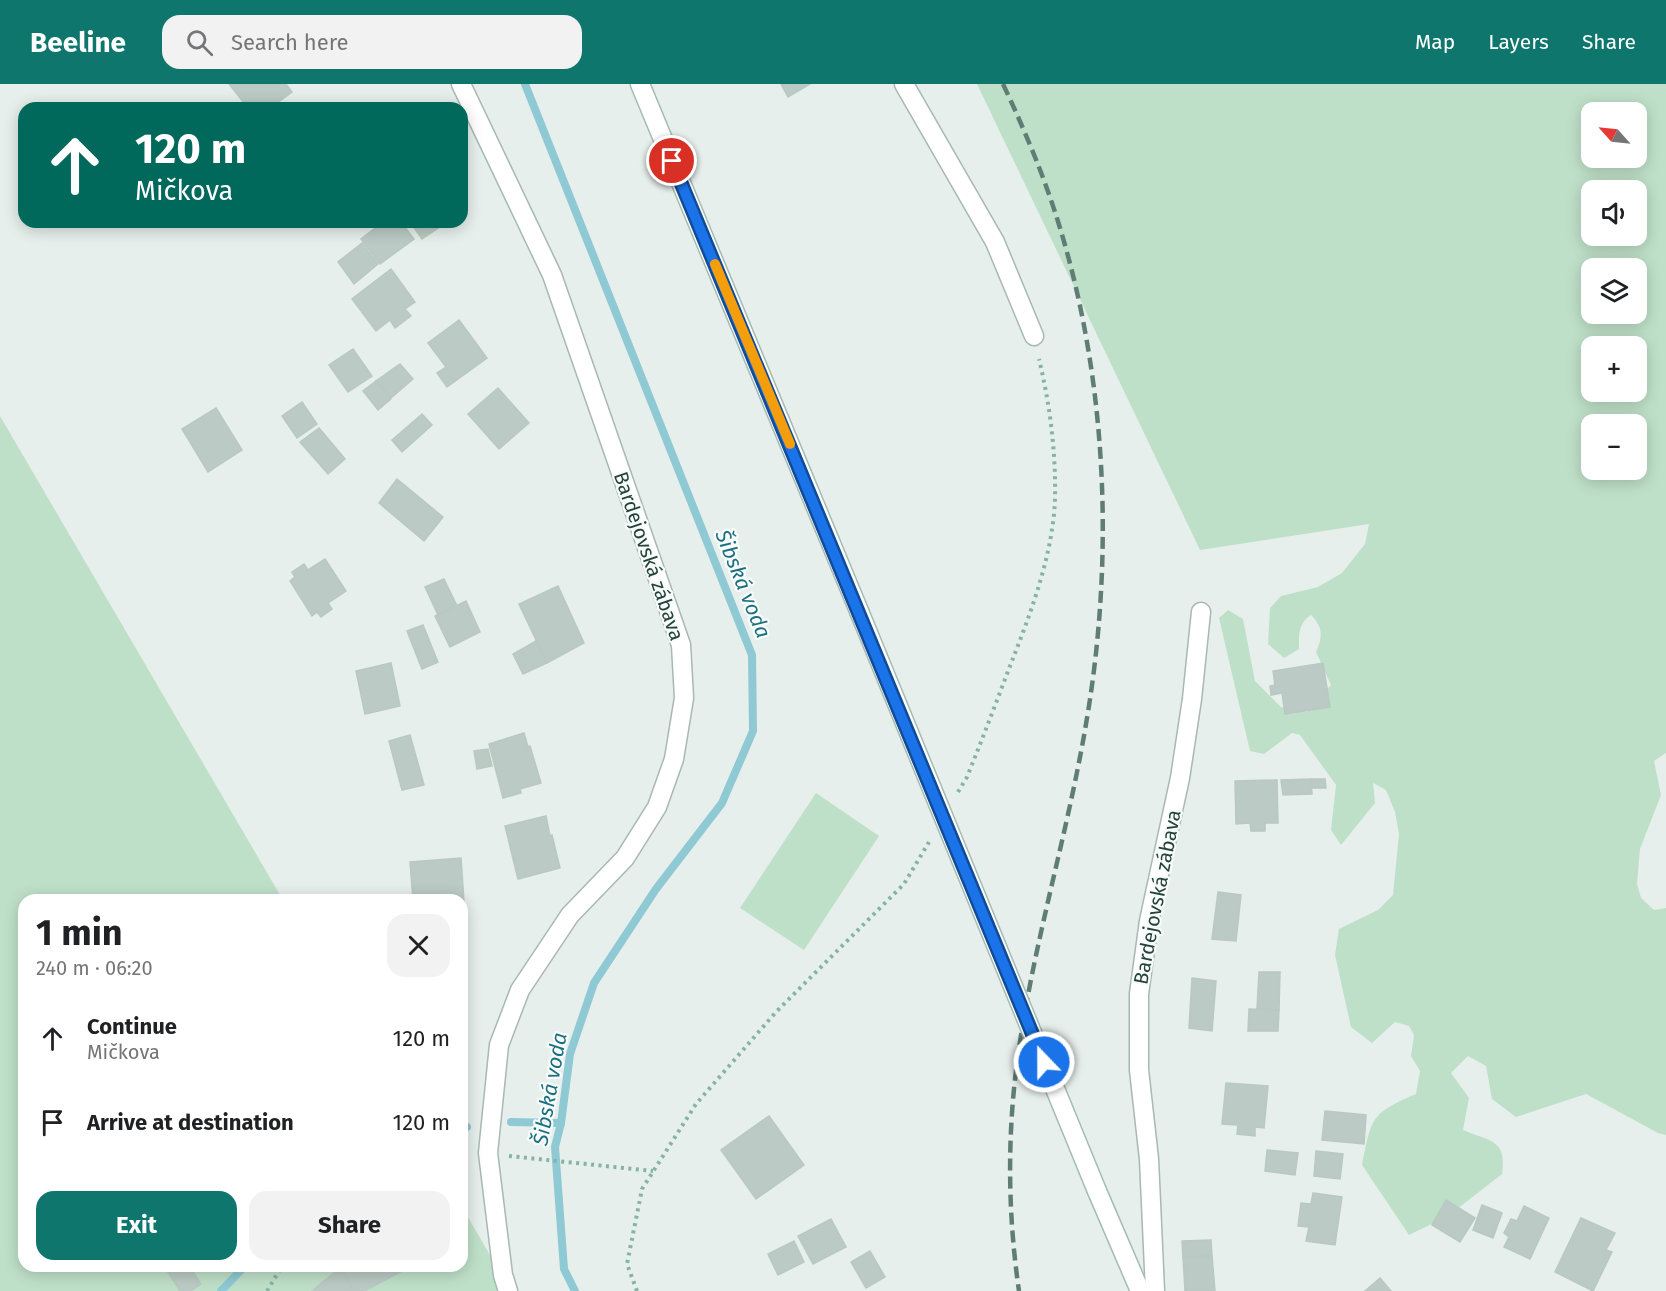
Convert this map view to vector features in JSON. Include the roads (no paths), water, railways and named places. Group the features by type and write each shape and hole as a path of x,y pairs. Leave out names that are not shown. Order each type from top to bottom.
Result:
{"street":[{"name":"Bardejovská zábava","path":"461,84 552,275 681,645 684,698 674,759 657,807 625,858 570,915 520,990 499,1045 488,1154 503,1275 508,1291"},
{"path":"640,84 1140,1291"},
{"path":"904,84 995,242 1034,336"},
{"name":"Bardejovská zábava","path":"1155,1291 1149,1159 1139,1070 1139,994 1149,921 1180,778 1192,699 1201,612"}],"waterway":[{"name":"Šibská voda","path":"525,84 752,655 753,731 722,803 656,889 594,983 570,1054 561,1123 555,1147 564,1269 575,1291"},
{"path":"511,1122 561,1123"},
{"path":"221,1291 239,1272"}],"railway":[{"path":"1003,84 1048,191 1076,288 1097,412 1102,474 1103,538 1095,663 1086,724 1031,977 1017,1063 1010,1177 1019,1291"}]}
